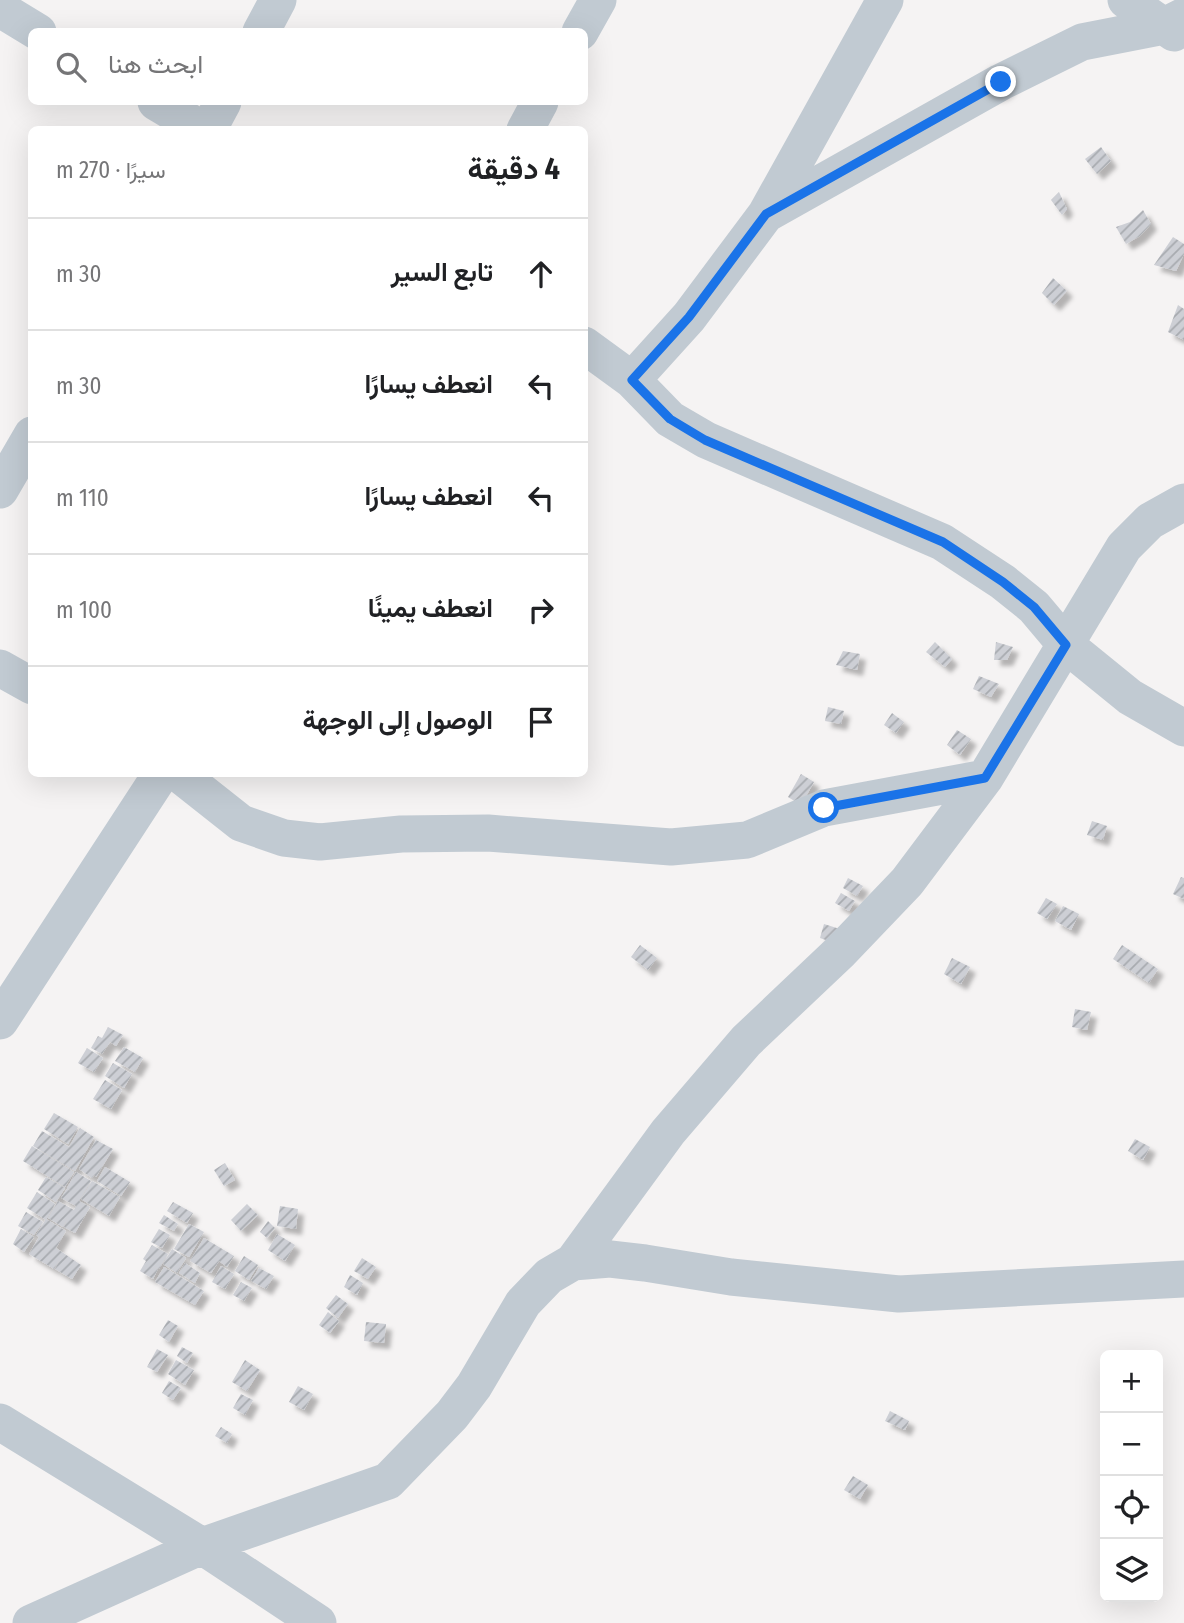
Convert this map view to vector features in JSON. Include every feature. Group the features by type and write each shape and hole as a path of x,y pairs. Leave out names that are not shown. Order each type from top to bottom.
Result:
{"street":[{"path":"263,28 278,0"},
{"path":"582,28 598,0"},
{"path":"632,380 689,317 766,214 885,0"},
{"path":"1126,0 1177,27"},
{"path":"0,9 31,28"},
{"path":"766,214 1001,82 1082,42 1177,27"},
{"path":"161,105 198,126"},
{"path":"208,126 221,105"},
{"path":"526,126 538,105"},
{"path":"588,348 632,380 670,419 705,440 943,542 1003,582 1034,607 1066,645 1130,696 1184,728"},
{"path":"0,490 28,442"},
{"path":"32,1623 87,1612 202,1546 388,1481 452,1415 474,1386 523,1303 549,1276 573,1262 668,1132 746,1041 841,951 906,882 985,778 1124,547 1150,522 1184,502"},
{"path":"0,668 28,684"},
{"path":"0,1021 159,777"},
{"path":"183,777 241,822 284,838 320,842 401,834 488,833 671,847 747,840 824,808 985,778"},
{"path":"573,1262 610,1259 633,1261 731,1277 899,1294 1184,1279"},
{"path":"0,1422 202,1546 318,1623"}],"building":[{"path":"1101,147 1111,161 1097,174 1085,159"},
{"path":"1059,192 1067,209 1062,215 1051,200"},
{"path":"1143,210 1151,224 1140,236 1126,244 1116,227 1130,222"},
{"path":"1173,237 1184,244 1184,254 1176,271 1154,265"},
{"path":"1053,278 1067,291 1054,305 1042,293"},
{"path":"1178,305 1184,309 1184,340 1168,332"},
{"path":"935,642 952,659 945,667 926,652"},
{"path":"996,642 1013,647 1007,660 994,660"},
{"path":"843,651 860,654 857,670 836,665"},
{"path":"979,676 999,684 991,697 973,689"},
{"path":"828,707 844,711 841,724 825,721"},
{"path":"892,713 904,722 896,733 884,725"},
{"path":"957,730 971,739 960,755 947,745"},
{"path":"801,774 814,782 801,805 788,797"},
{"path":"1092,821 1107,826 1103,840 1087,835"},
{"path":"1181,877 1184,878 1184,899 1173,894"},
{"path":"848,878 863,886 857,896 843,888"},
{"path":"841,893 855,901 849,911 835,903"},
{"path":"1046,898 1057,904 1047,919 1037,913"},
{"path":"1063,906 1079,914 1071,930 1055,921"},
{"path":"824,924 843,930 837,944 820,938"},
{"path":"640,945 657,958 648,970 631,957"},
{"path":"1122,945 1158,969 1149,983 1113,959"},
{"path":"952,958 970,967 961,984 944,974"},
{"path":"1075,1009 1091,1012 1087,1030 1072,1027"},
{"path":"108,1027 123,1035 116,1046 110,1042 102,1054 91,1048 98,1036 102,1038"},
{"path":"124,1047 143,1058 135,1072 115,1061"},
{"path":"87,1048 103,1058 94,1072 78,1063"},
{"path":"113,1063 132,1074 124,1088 105,1076"},
{"path":"105,1080 122,1090 111,1109 93,1099"},
{"path":"54,1113 78,1127 68,1144 44,1129"},
{"path":"80,1128 94,1137 75,1171 33,1146 42,1131 69,1147"},
{"path":"1135,1139 1150,1147 1143,1160 1128,1151"},
{"path":"96,1140 113,1149 96,1177 94,1175 92,1178 79,1169"},
{"path":"32,1146 74,1172 65,1187 23,1161"},
{"path":"225,1163 235,1180 224,1186 214,1170"},
{"path":"105,1167 130,1182 121,1196 97,1181"},
{"path":"76,1172 91,1181 79,1201 90,1207 75,1233 64,1227 68,1217 63,1227 48,1218 58,1201 74,1210 76,1206 61,1198 67,1189 71,1191 67,1188"},
{"path":"46,1177 65,1188 56,1202 38,1190"},
{"path":"92,1181 120,1197 109,1216 81,1199"},
{"path":"37,1192 55,1204 46,1220 27,1208"},
{"path":"173,1202 193,1213 187,1223 167,1211"},
{"path":"247,1204 258,1215 241,1231 231,1220"},
{"path":"280,1206 298,1209 296,1229 277,1226"},
{"path":"26,1212 43,1222 34,1235 18,1226"},
{"path":"164,1215 178,1224 174,1231 159,1223"},
{"path":"46,1219 66,1231 56,1248 81,1265 72,1279 55,1269 62,1256 54,1269 29,1254"},
{"path":"268,1221 275,1228 267,1238 260,1232"},
{"path":"189,1224 204,1232 189,1257 174,1249"},
{"path":"21,1229 34,1237 24,1252 13,1244"},
{"path":"159,1229 170,1235 162,1248 151,1242"},
{"path":"277,1234 295,1245 285,1261 268,1250"},
{"path":"204,1238 234,1256 227,1267 219,1261 211,1273 190,1261"},
{"path":"152,1245 168,1254 159,1269 152,1266 158,1269 153,1279 140,1271 146,1261 143,1259"},
{"path":"172,1249 186,1258 177,1273 163,1264"},
{"path":"244,1256 258,1265 249,1280 235,1271"},
{"path":"362,1258 376,1267 368,1279 354,1271"},
{"path":"185,1263 200,1273 195,1283 179,1273"},
{"path":"221,1266 234,1274 225,1289 212,1282"},
{"path":"164,1267 204,1291 195,1305 155,1282"},
{"path":"259,1268 274,1276 266,1289 251,1281"},
{"path":"350,1275 363,1283 357,1295 344,1287"},
{"path":"241,1282 252,1288 244,1301 233,1295"},
{"path":"336,1295 348,1304 338,1318 326,1308"},
{"path":"328,1312 339,1321 330,1333 319,1325"},
{"path":"168,1320 178,1326 169,1342 159,1335"},
{"path":"366,1322 386,1324 384,1343 364,1341"},
{"path":"182,1347 193,1353 187,1363 177,1356"},
{"path":"157,1349 168,1355 157,1372 147,1367"},
{"path":"176,1360 194,1370 185,1385 168,1374"},
{"path":"245,1360 260,1370 247,1391 232,1382"},
{"path":"169,1381 181,1388 173,1400 162,1393"},
{"path":"298,1386 313,1394 304,1410 289,1402"},
{"path":"241,1394 253,1400 245,1415 233,1408"},
{"path":"890,1411 909,1421 905,1430 885,1421"},
{"path":"221,1427 232,1434 227,1443 215,1436"},
{"path":"853,1476 868,1485 860,1499 844,1490"}],"route":[{"path":"824,808 985,778 1066,645 1034,607 1003,582 943,542 705,440 670,419 632,380 689,317 766,214 1001,82"}]}
